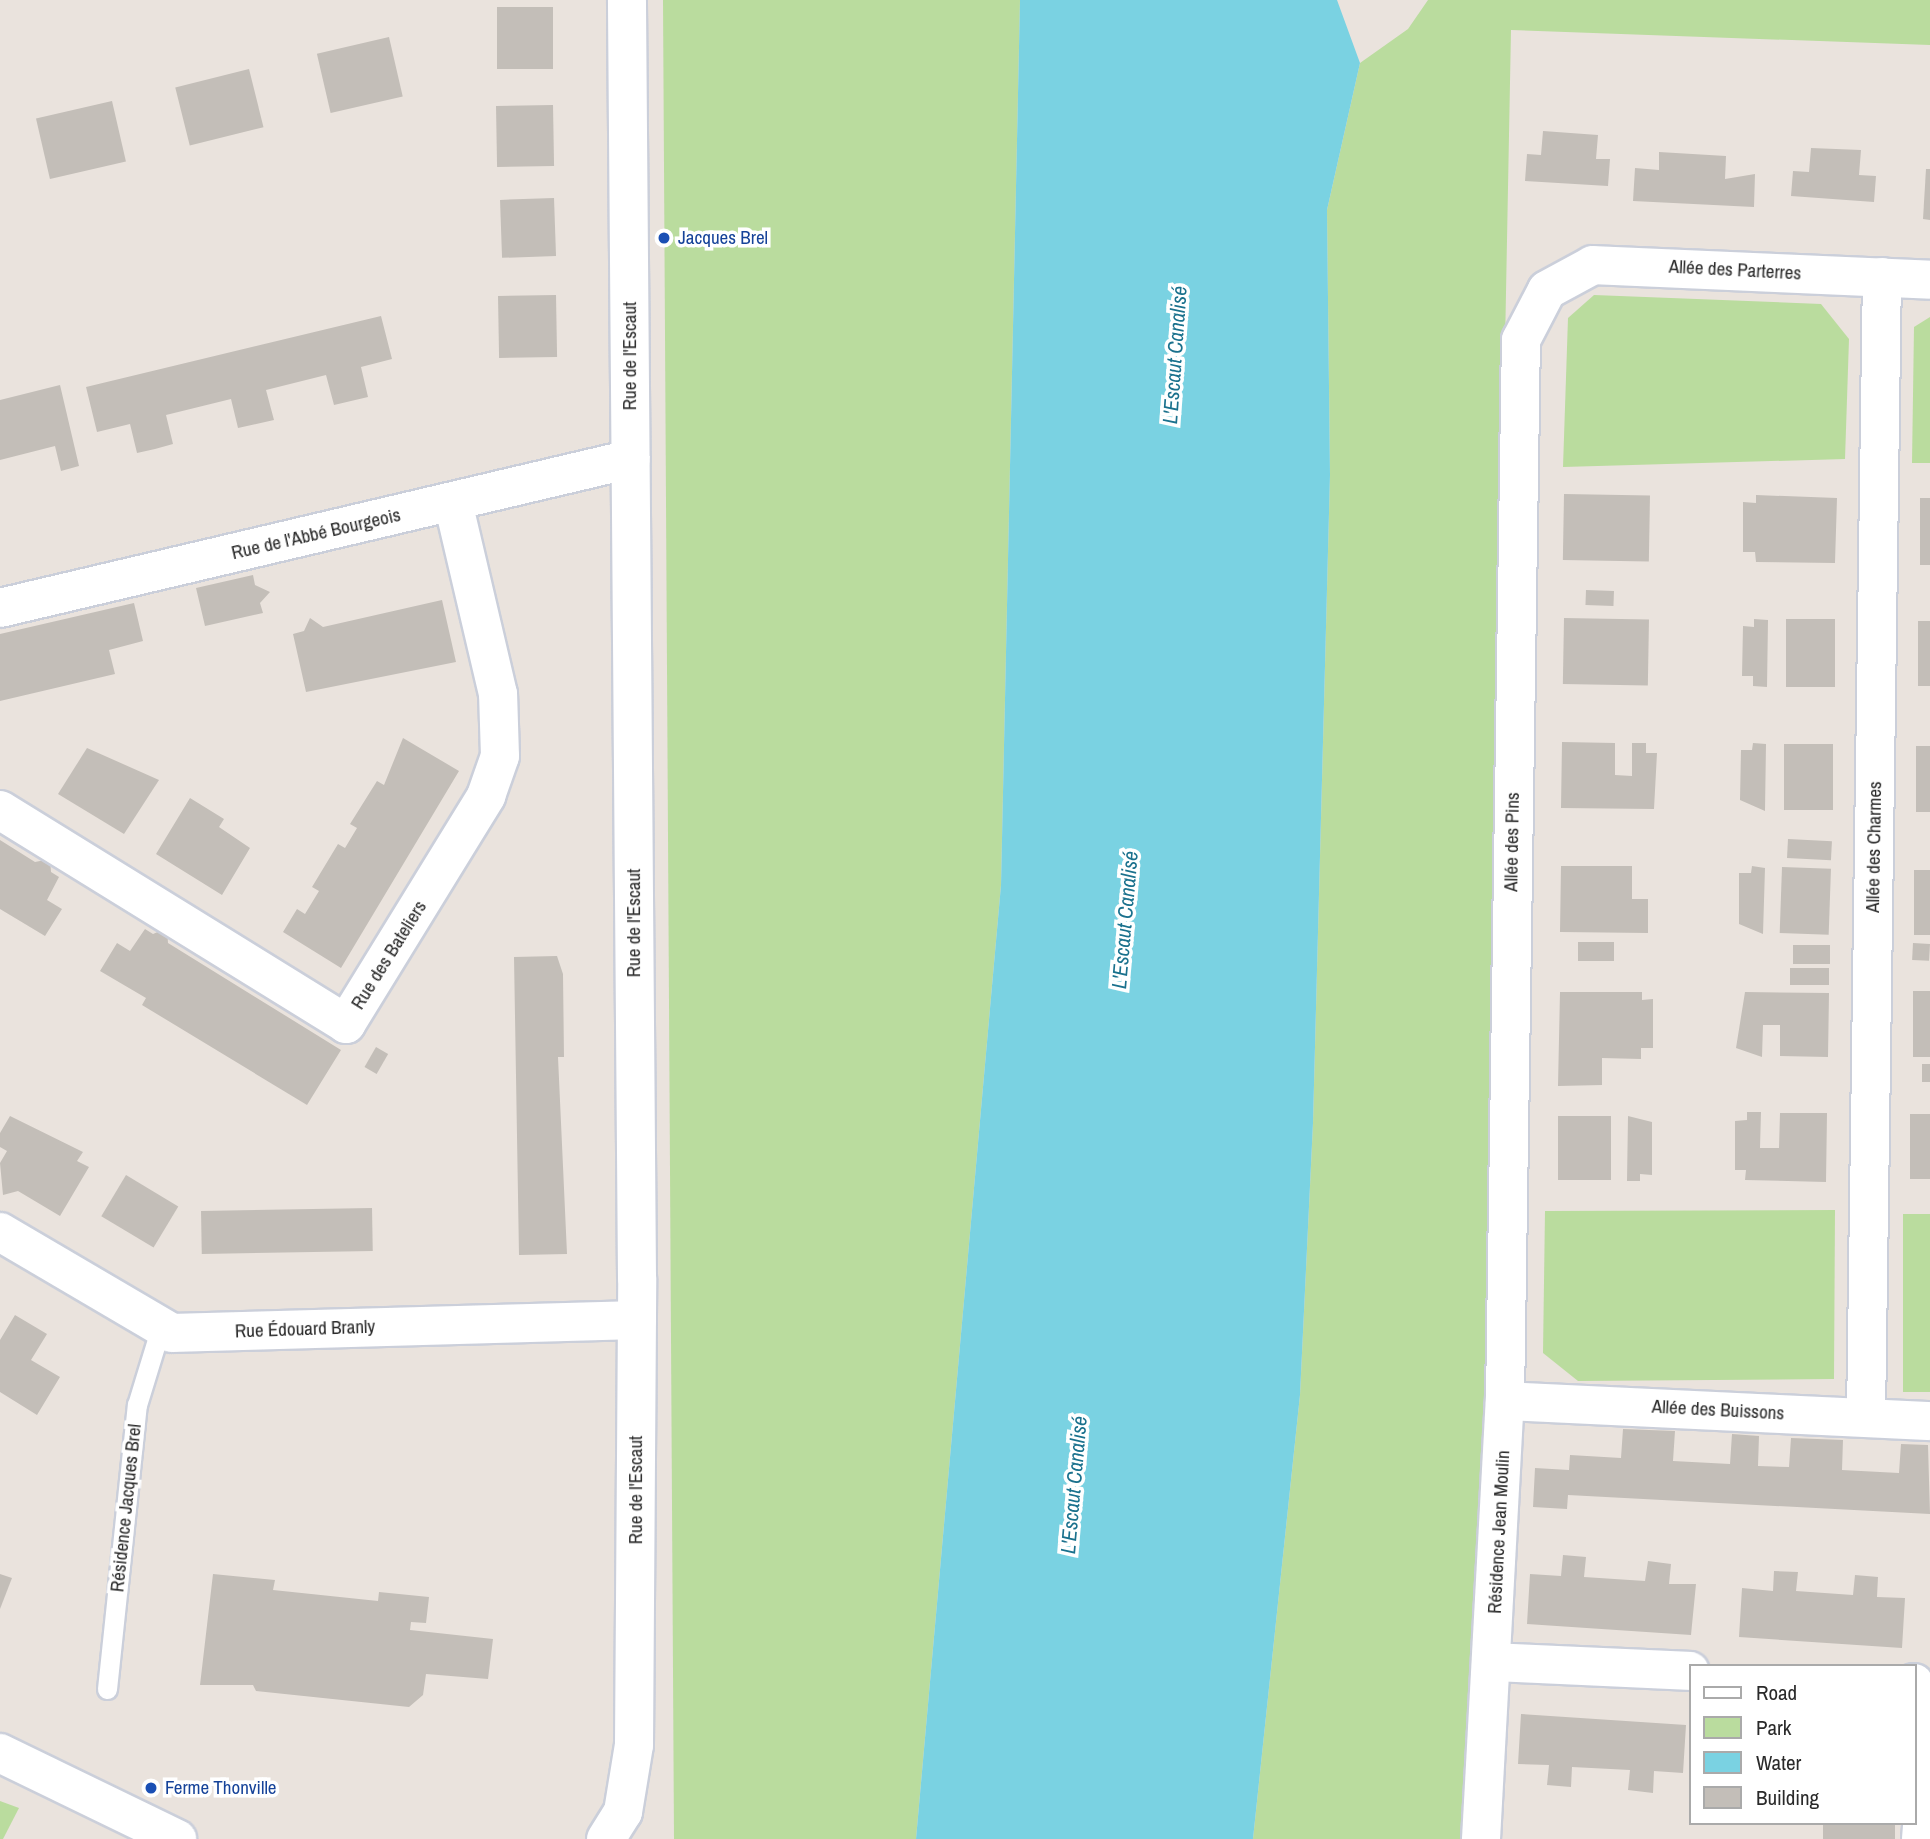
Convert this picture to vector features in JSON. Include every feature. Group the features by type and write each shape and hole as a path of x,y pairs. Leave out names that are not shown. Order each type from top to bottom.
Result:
{"street":[{"name":"Rue de l'Escaut","path":"606,1839 623,1812 633,1770 637,1320 627,0"},
{"name":"Allée des Parterres","path":"1548,290 1576,270 1613,263 1930,280"},
{"name":"Allée des Charmes","path":"1866,1417 1882,277"},
{"name":"Allée des Pins","path":"1505,1401 1518,359 1527,324 1548,290"},
{"name":"Rue de l'Abbé Bourgeois","path":"0,608 631,459"},
{"name":"Rue des Bateliers","path":"0,810 346,1024 486,796 500,756 498,694 453,502"},
{"path":"0,1232 160,1330"},
{"name":"Rue Édouard Branly","path":"160,1330 637,1320"},
{"name":"Allée des Buissons","path":"1505,1401 1930,1421"},
{"name":"Résidence Jean Moulin","path":"1481,1839 1505,1401"},
{"path":"1492,1662 1688,1671"},
{"path":"1916,1686 1930,1708"},
{"path":"1921,1839 1930,1724"},
{"path":"0,1753 177,1839"}],"lane":[{"name":"Résidence Jacques Brel","path":"107,1689 137,1405 160,1330"}],"green space":[{"path":"663,0 1020,0 1001,885 916,1839 674,1839"},
{"path":"1428,0 1930,0 1930,45 1511,30 1484,1451 1464,1839 1253,1839 1300,1395 1313,1123 1330,475 1327,210 1360,63 1408,29"},
{"path":"1594,295 1821,304 1849,339 1845,459 1563,467 1568,318"},
{"path":"1930,317 1930,463 1912,463 1914,327"},
{"path":"1835,1210 1834,1379 1578,1381 1543,1353 1545,1211"},
{"path":"1903,1214 1930,1214 1930,1392 1903,1392"},
{"path":"0,1801 19,1808 3,1839 0,1839"}],"water":[{"name":"L'Escaut Canalisé","path":"1020,0 1337,0 1360,63 1327,210 1330,475 1313,1123 1300,1395 1253,1839 916,1839 1001,885"}],"building":[{"path":"497,7 553,7 553,69 497,69"},
{"path":"389,37 403,96 331,113 317,54"},
{"path":"249,69 264,127 190,146 175,87"},
{"path":"112,101 126,161 50,179 36,119"},
{"path":"553,105 554,166 497,167 496,106"},
{"path":"1543,131 1598,135 1596,159 1610,159 1608,186 1525,181 1527,154 1541,155"},
{"path":"1811,148 1861,150 1859,175 1876,176 1874,202 1791,196 1793,171 1809,172"},
{"path":"1659,152 1726,156 1725,179 1755,174 1754,207 1633,201 1635,168 1659,170"},
{"path":"1926,169 1930,169 1930,220 1923,219"},
{"path":"554,198 556,256 502,258 500,200"},
{"path":"556,295 557,357 499,358 498,296"},
{"path":"381,316 392,359 361,367 368,397 334,405 326,375 266,390 274,420 238,428 231,399 166,415 173,444 155,449 137,453 130,424 97,432 86,387"},
{"path":"60,385 79,466 61,471 55,446 0,460 0,400"},
{"path":"1564,494 1650,496 1649,561 1563,560"},
{"path":"1756,495 1837,498 1835,563 1756,562 1755,552 1743,552 1743,502 1756,503"},
{"path":"1920,498 1930,498 1930,565 1920,565"},
{"path":"253,575 255,585 270,592 260,603 263,613 205,626 196,588"},
{"path":"1586,590 1614,591 1613,606 1585,605"},
{"path":"442,600 456,662 306,692 293,634 304,631 310,618 323,627"},
{"path":"134,603 143,641 109,650 115,674 0,701 0,634"},
{"path":"1564,618 1649,619 1648,685 1563,684"},
{"path":"1754,619 1768,620 1767,687 1753,686 1753,676 1742,676 1743,626 1754,627"},
{"path":"1786,619 1835,619 1835,687 1786,687"},
{"path":"1918,621 1930,621 1930,686 1918,686"},
{"path":"403,738 459,771 341,968 283,932 297,909 305,914 319,891 312,887 338,844 345,848 357,828 350,824 377,781 384,785"},
{"path":"1562,742 1615,743 1615,775 1632,776 1632,743 1646,743 1646,753 1657,753 1654,809 1561,808"},
{"path":"1753,743 1766,744 1765,811 1740,800 1741,750 1752,750"},
{"path":"1784,744 1833,744 1833,810 1784,810"},
{"path":"1916,746 1930,746 1930,812 1916,812"},
{"path":"87,748 159,780 124,834 58,794"},
{"path":"190,798 224,819 219,827 250,848 222,895 156,854"},
{"path":"1788,839 1832,841 1831,860 1787,858"},
{"path":"0,840 35,862 50,859 51,872 59,877 47,900 62,909 45,936 0,909"},
{"path":"1561,866 1632,866 1632,899 1648,899 1648,933 1560,932"},
{"path":"1752,866 1765,868 1763,934 1739,924 1739,873 1751,873"},
{"path":"1782,867 1831,869 1829,935 1780,933"},
{"path":"1914,870 1930,870 1930,935 1914,935"},
{"path":"167,928 168,943 341,1050 307,1105 142,1005 146,998 100,971 117,943 130,951 145,929 153,934"},
{"path":"1578,942 1614,942 1614,961 1578,961"},
{"path":"1913,943 1930,944 1929,961 1912,960"},
{"path":"1793,945 1830,945 1830,964 1793,964"},
{"path":"557,956 563,974 564,1057 558,1057 567,1254 519,1255 514,957"},
{"path":"1790,968 1829,968 1829,985 1790,985"},
{"path":"1913,991 1930,991 1930,1057 1913,1057"},
{"path":"1560,992 1642,992 1642,1000 1653,999 1653,1048 1641,1048 1641,1059 1602,1058 1602,1085 1558,1086"},
{"path":"1745,992 1829,993 1828,1057 1780,1056 1780,1025 1763,1025 1762,1057 1736,1048"},
{"path":"376,1047 388,1054 377,1074 364,1067"},
{"path":"1922,1064 1930,1064 1930,1082 1922,1082"},
{"path":"1747,1112 1761,1112 1760,1148 1779,1148 1780,1113 1827,1113 1826,1182 1745,1180 1746,1170 1735,1170 1735,1121 1747,1120"},
{"path":"1910,1114 1930,1114 1930,1179 1910,1179"},
{"path":"10,1116 83,1152 77,1161 89,1167 60,1216 18,1191 3,1195 0,1163 7,1151 0,1147 0,1133"},
{"path":"1558,1116 1611,1116 1611,1180 1558,1180"},
{"path":"1628,1116 1652,1122 1652,1175 1640,1174 1640,1181 1627,1181"},
{"path":"126,1175 178,1206 154,1248 101,1216"},
{"path":"372,1208 373,1251 202,1254 201,1211"},
{"path":"15,1315 47,1334 31,1360 60,1377 37,1415 0,1392 0,1340"},
{"path":"1623,1429 1675,1431 1673,1461 1730,1464 1732,1434 1759,1436 1758,1466 1789,1467 1791,1438 1843,1440 1842,1470 1899,1473 1901,1444 1928,1445 1930,1514 1568,1495 1567,1509 1533,1507 1535,1468 1569,1470 1570,1455 1621,1458"},
{"path":"1563,1555 1586,1557 1584,1577 1645,1581 1648,1561 1671,1564 1669,1584 1696,1584 1691,1635 1527,1624 1530,1574 1561,1576"},
{"path":"1774,1571 1798,1572 1796,1591 1853,1595 1855,1575 1878,1577 1877,1597 1905,1598 1902,1648 1739,1637 1742,1588 1773,1591"},
{"path":"0,1574 12,1578 0,1609"},
{"path":"213,1574 275,1580 273,1590 378,1601 379,1592 429,1597 426,1623 411,1622 410,1630 493,1639 488,1679 426,1674 423,1695 409,1707 256,1691 253,1685 200,1685"},
{"path":"1521,1714 1686,1725 1683,1773 1654,1771 1653,1793 1628,1790 1630,1770 1572,1767 1571,1787 1547,1785 1549,1765 1518,1764"},
{"path":"1823,1825 1895,1825 1895,1839 1823,1839"}],"place":[{"name":"Jacques Brel","path":"664,238"},
{"name":"Ferme Thonville","path":"151,1788"}]}
